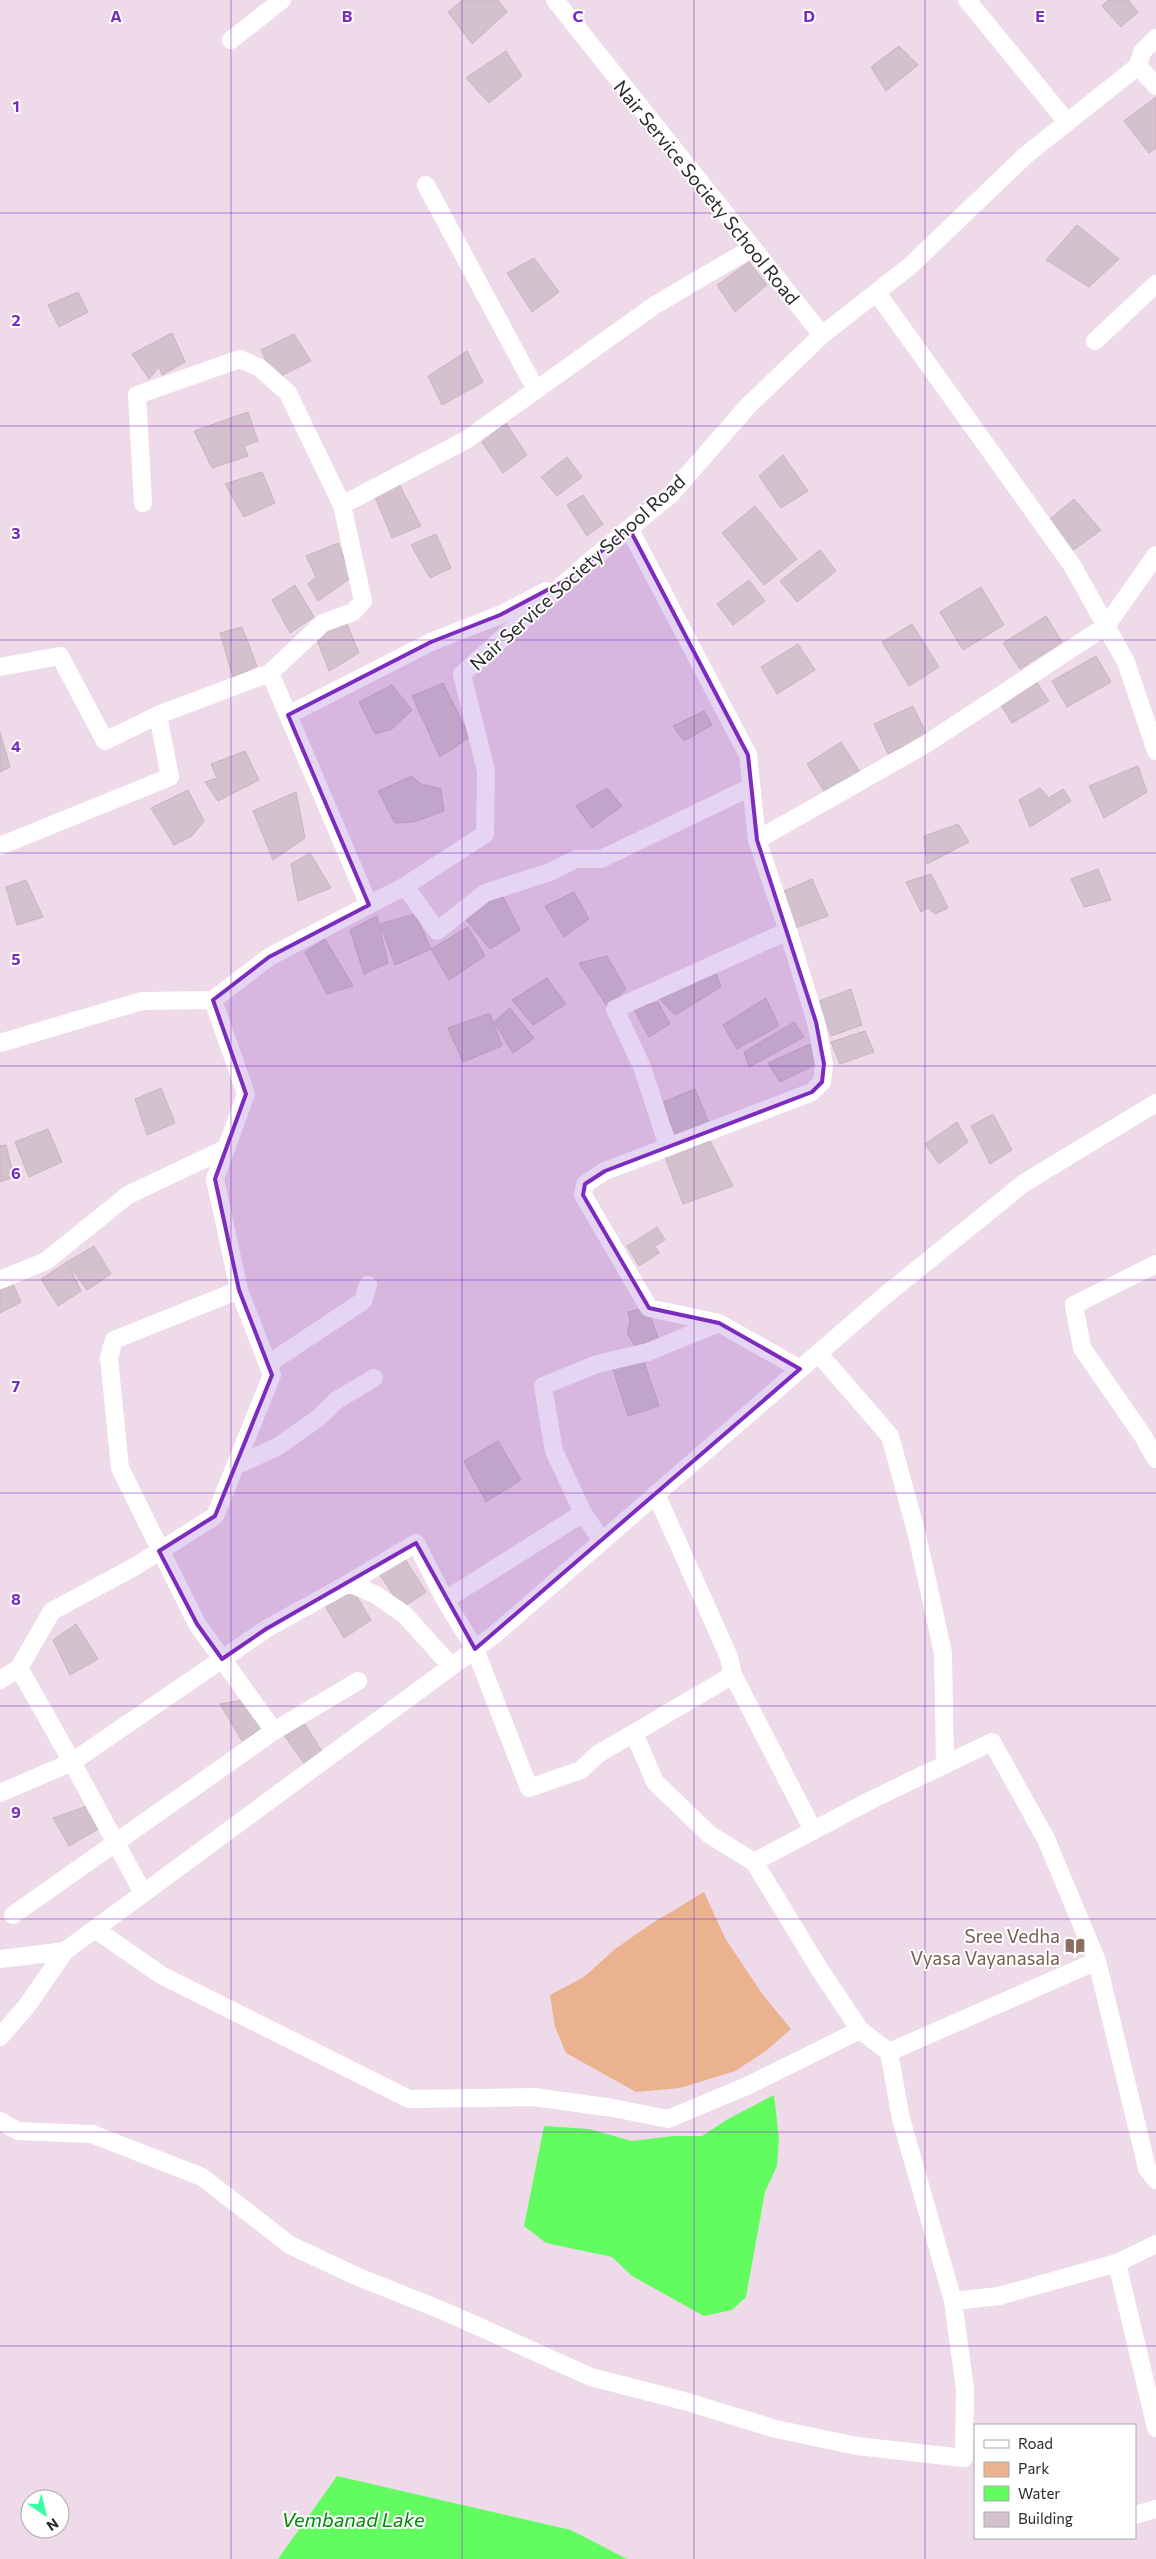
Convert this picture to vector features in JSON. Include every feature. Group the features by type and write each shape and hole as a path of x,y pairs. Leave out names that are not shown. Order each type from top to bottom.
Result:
{"street":[{"path":"231,40 282,0"},
{"name":"Nair Service Society School Road","path":"213,1000 269,957 405,886 485,834 486,771 462,674 568,580 671,494 748,406 822,335 555,0"},
{"path":"968,0 1067,122"},
{"path":"822,335 910,266 1026,155 1138,66 1142,52 1156,38"},
{"path":"1138,66 1156,86"},
{"path":"426,186 536,390"},
{"path":"342,504 466,440 655,305 752,248"},
{"path":"1095,340 1156,284"},
{"path":"876,293 1072,565 1126,662 1156,749"},
{"path":"0,667 60,656 105,741 158,715 270,673 323,623 353,612 362,601 342,504 288,393 260,368 240,359 137,394 143,503"},
{"path":"629,528 748,755 756,840 788,931 816,1022 824,1064 822,1082 812,1092 791,1102 668,1146 606,1171 585,1184 582,1195 650,1308 719,1323 800,1369"},
{"path":"756,840 926,744 1106,626 1156,555"},
{"path":"288,715 432,642 500,615 568,580"},
{"path":"270,673 369,905"},
{"path":"0,846 170,777 158,715"},
{"path":"405,886 437,931 485,893 550,872 576,859 601,859 751,787"},
{"path":"668,1146 642,1067 615,1009 788,931"},
{"path":"0,1043 142,1001 213,1000 246,1094 215,1180 239,1290 272,1375 215,1516 159,1551 52,1611 19,1668 0,1680"},
{"path":"0,2037 26,2007 65,1952 475,1649 882,1298 1024,1183 1156,1103"},
{"path":"0,1280 46,1261 128,1194 227,1148"},
{"path":"1156,1264 1074,1305 1082,1348 1143,1436 1156,1459"},
{"path":"268,1364 363,1302 368,1284"},
{"path":"239,1290 114,1340 109,1358 120,1468 196,1624 274,1731"},
{"path":"602,1541 583,1513 554,1451 543,1386 597,1364 648,1352 719,1323"},
{"path":"818,1353 890,1436 917,1535 943,1653 945,1765"},
{"path":"236,1466 277,1447 317,1419 337,1400 374,1378"},
{"path":"656,1494 729,1657 733,1675 813,1830"},
{"path":"445,1600 583,1513"},
{"path":"0,1794 72,1762 266,1629 416,1543 445,1600 475,1649 529,1788 581,1770 598,1754 733,1675"},
{"path":"349,1583 376,1595 404,1614 451,1666"},
{"path":"19,1668 144,1894"},
{"path":"13,1915 274,1731 358,1681"},
{"path":"0,2121 18,2131 92,2134 202,2178 290,2245 356,2276 446,2312 591,2376 684,2401 776,2429 857,2446 964,2458 965,2389 952,2301 901,2119 889,2052 860,2030 820,1970 754,1862 710,1835 655,1782 634,1733"},
{"path":"754,1862 813,1830 992,1742 1046,1839 1097,1961 1147,2168 1156,2180"},
{"path":"95,1929 161,1975 409,2099 534,2098 613,2108 668,2119 747,2086 860,2030"},
{"path":"0,1959 65,1952"},
{"path":"889,2052 1097,1961"},
{"path":"952,2301 1000,2296 1118,2263 1156,2244"},
{"path":"1118,2263 1156,2428"},
{"path":"1136,2515 1156,2509"}],"highlighted area":[{"path":"629,528 748,755 757,840 816,1022 824,1064 822,1082 812,1092 791,1102 605,1171 585,1184 583,1195 649,1308 719,1323 800,1369 475,1649 416,1543 266,1629 222,1659 197,1624 159,1551 215,1516 272,1375 239,1290 215,1179 246,1094 213,1000 269,957 369,905 288,715 431,642 500,615 568,579"}],"green space":[{"path":"704,1892 725,1938 763,1995 791,2029 766,2051 735,2071 680,2088 636,2092 566,2053 555,2027 550,1995 584,1977 615,1949 651,1924"}],"water":[{"path":"774,2095 779,2139 777,2166 765,2192 746,2297 732,2310 704,2316 632,2276 612,2257 546,2243 524,2226 544,2126 589,2129 632,2141 673,2136 702,2136 728,2119"},
{"name":"Vembanad Lake","path":"337,2476 571,2530 627,2559 278,2559"}],"building":[{"path":"463,0 498,0 507,12 472,44 448,12"},
{"path":"1108,0 1128,0 1138,12 1121,27 1102,6"},
{"path":"899,46 918,65 886,91 871,67"},
{"path":"506,51 522,76 489,103 466,78"},
{"path":"1156,97 1156,148 1149,153 1124,121"},
{"path":"1077,225 1119,259 1089,287 1046,260"},
{"path":"534,258 559,292 532,312 507,273"},
{"path":"749,262 767,285 735,312 717,285"},
{"path":"78,292 88,312 59,327 48,305"},
{"path":"172,333 185,362 162,375 159,367 149,379 132,354"},
{"path":"294,334 311,361 275,379 261,350"},
{"path":"467,351 483,382 442,405 428,376"},
{"path":"248,412 258,441 244,446 248,456 212,468 194,431"},
{"path":"506,423 527,455 503,473 482,442"},
{"path":"783,455 808,491 781,508 759,476"},
{"path":"567,457 582,477 557,496 541,477"},
{"path":"262,472 275,503 244,517 225,484"},
{"path":"399,484 421,526 392,538 375,497"},
{"path":"583,495 603,524 587,536 567,505"},
{"path":"1074,499 1101,530 1071,552 1049,520"},
{"path":"755,506 797,559 764,585 722,533"},
{"path":"436,534 451,568 430,578 411,545"},
{"path":"338,543 352,577 318,601 308,584 316,577 306,556"},
{"path":"820,550 836,571 797,602 780,581"},
{"path":"749,580 765,601 733,625 717,604"},
{"path":"295,585 314,617 290,633 272,600"},
{"path":"981,587 1004,625 963,650 940,612"},
{"path":"1046,616 1062,642 1020,669 1003,643"},
{"path":"346,622 359,653 329,671 314,632"},
{"path":"912,624 939,667 909,686 882,642"},
{"path":"242,627 257,666 233,677 220,633"},
{"path":"798,644 815,670 777,694 761,667"},
{"path":"1096,656 1111,682 1067,707 1052,681"},
{"path":"1034,678 1049,701 1012,723 998,700"},
{"path":"443,683 470,737 440,757 412,696"},
{"path":"392,685 412,710 392,729 375,734 359,702"},
{"path":"913,706 927,735 888,754 874,724"},
{"path":"704,711 712,725 684,741 673,726"},
{"path":"0,732 10,767 0,772"},
{"path":"841,742 862,775 827,796 807,764"},
{"path":"245,751 259,780 218,801 205,782 217,778 211,764"},
{"path":"1138,766 1147,792 1104,818 1089,786"},
{"path":"412,776 421,784 441,789 444,811 414,822 395,823 378,791"},
{"path":"607,788 622,806 592,828 576,806"},
{"path":"1040,788 1049,798 1063,789 1071,801 1030,827 1019,800"},
{"path":"188,790 204,821 192,836 174,845 151,808"},
{"path":"296,792 305,838 273,860 253,811"},
{"path":"958,824 969,842 927,864 924,836"},
{"path":"310,853 331,888 298,901 291,864"},
{"path":"1098,869 1111,900 1084,907 1071,879"},
{"path":"931,874 948,908 935,914 928,908 921,912 906,882"},
{"path":"812,879 828,916 795,928 782,892"},
{"path":"26,880 43,917 17,925 6,887"},
{"path":"499,889 520,930 490,949 464,917"},
{"path":"574,892 589,919 564,937 545,906"},
{"path":"415,914 431,949 395,965 380,924"},
{"path":"377,916 388,963 364,974 350,930"},
{"path":"468,927 485,956 449,980 431,949"},
{"path":"325,939 353,986 327,994 305,952"},
{"path":"607,956 626,989 608,1008 579,963"},
{"path":"714,968 721,987 675,1015 653,992"},
{"path":"547,978 566,1004 533,1025 512,1000"},
{"path":"851,989 862,1025 831,1036 819,1001"},
{"path":"766,998 779,1026 737,1049 723,1025"},
{"path":"658,1002 670,1024 649,1037 633,1008"},
{"path":"510,1008 534,1038 513,1053 494,1022"},
{"path":"490,1013 502,1046 463,1062 448,1028"},
{"path":"794,1022 804,1037 749,1067 744,1052"},
{"path":"865,1031 874,1052 840,1064 831,1042"},
{"path":"810,1044 821,1062 780,1082 768,1063"},
{"path":"161,1088 175,1123 147,1135 135,1099"},
{"path":"695,1089 710,1125 677,1137 661,1103"},
{"path":"993,1114 1012,1150 990,1164 971,1126"},
{"path":"957,1122 968,1142 939,1164 925,1144"},
{"path":"48,1129 62,1162 29,1177 15,1142"},
{"path":"710,1141 733,1186 683,1204 665,1157"},
{"path":"6,1145 14,1177 0,1182 0,1146"},
{"path":"657,1227 665,1240 655,1246 659,1253 639,1266 627,1246"},
{"path":"94,1246 111,1274 87,1290 67,1262"},
{"path":"67,1262 81,1291 58,1306 41,1279"},
{"path":"10,1277 21,1302 0,1313 0,1283"},
{"path":"640,1309 651,1318 659,1341 637,1349 627,1333 630,1322 628,1312"},
{"path":"643,1359 659,1406 628,1416 612,1366"},
{"path":"498,1441 521,1480 486,1502 464,1461"},
{"path":"403,1556 426,1592 402,1608 380,1575"},
{"path":"351,1587 371,1620 344,1638 325,1606"},
{"path":"76,1624 98,1659 70,1675 53,1640"},
{"path":"243,1700 261,1728 242,1741 220,1704"},
{"path":"304,1723 325,1756 306,1766 284,1735"},
{"path":"87,1806 100,1828 69,1846 53,1818"}],"place":[{"name":"Sree Vedha Vyasa Vayanasala","path":"1075,1946"}]}
